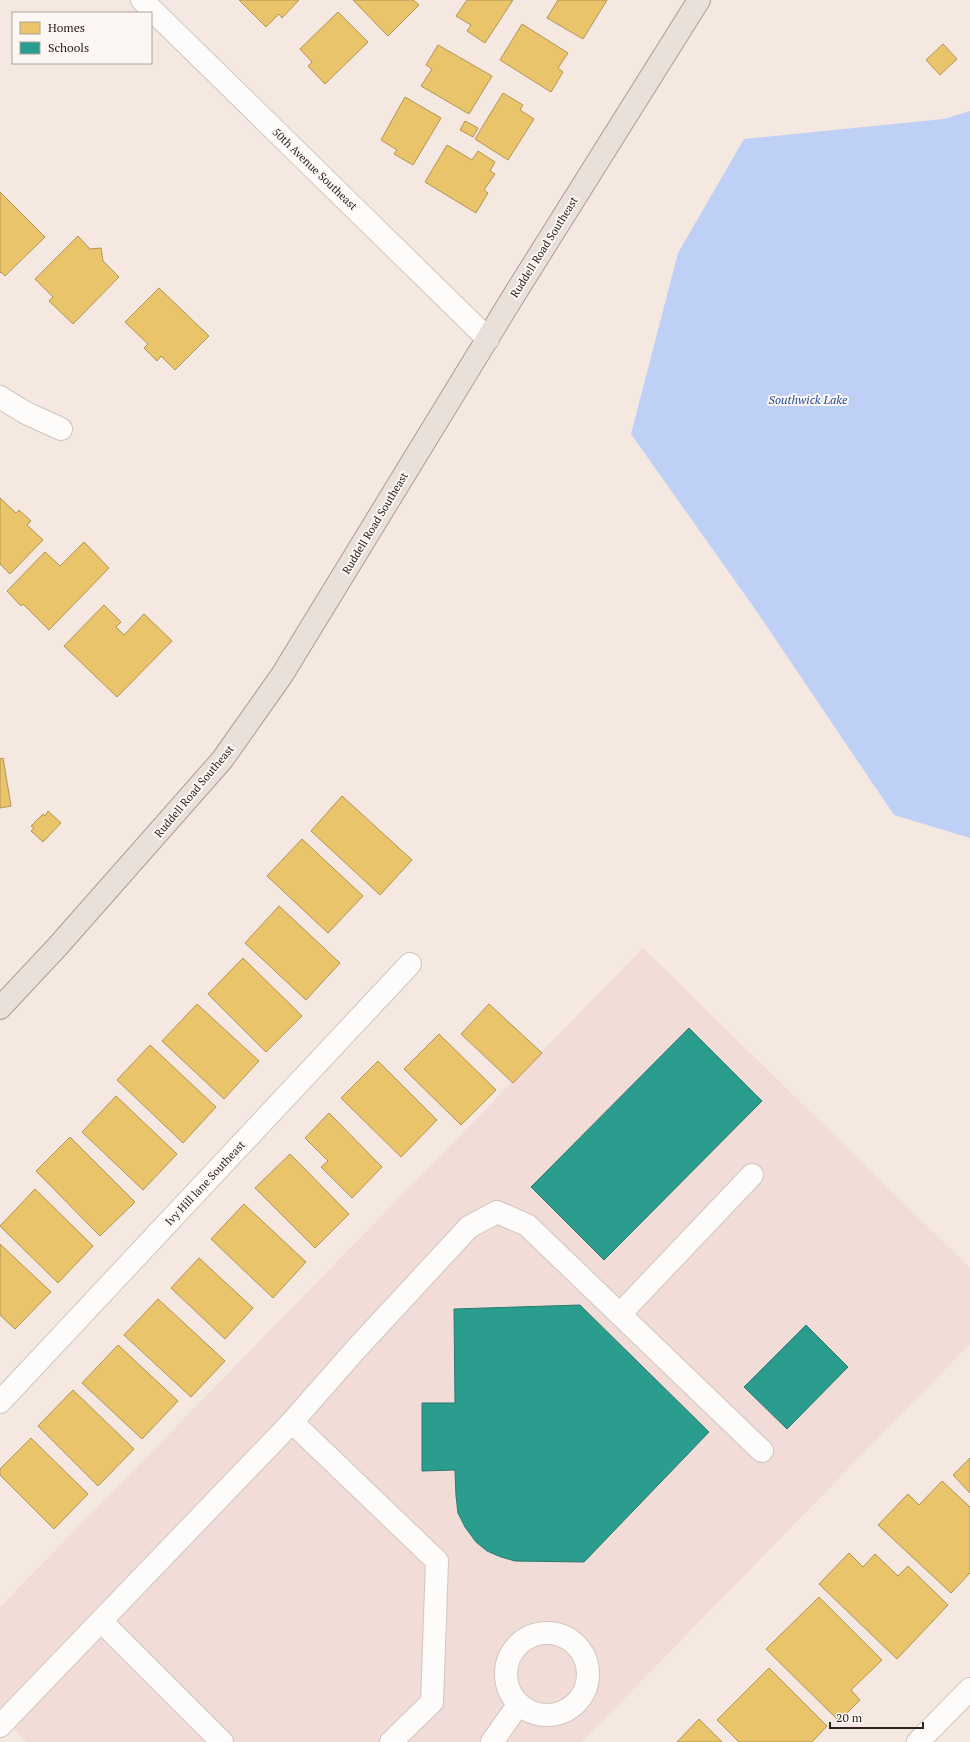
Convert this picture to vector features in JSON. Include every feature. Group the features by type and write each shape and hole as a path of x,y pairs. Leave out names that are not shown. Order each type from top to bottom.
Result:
{"main road":[{"name":"Ruddell Road Southeast","path":"0,1008 90,910 222,760 282,675 488,339 699,0"}],"street":[{"name":"50th Avenue Southeast","path":"142,0 488,339"},
{"path":"0,397 26,413 61,429"},
{"name":"Ivy Hill lane Southeast","path":"0,1402 410,964"},
{"path":"620,1314 752,1175"},
{"path":"0,1726 292,1422 357,1348 469,1227 497,1212 527,1225 762,1451"},
{"path":"292,1422 437,1561 432,1702 391,1742"},
{"path":"101,1621 222,1742"},
{"path":"918,1742 970,1689"},
{"path":"492,1742 518,1705"}],"shaded area":[{"path":"643,948 970,1268 970,1344 582,1742 26,1742 0,1716 0,1607"}],"water":[{"name":"Southwick Lake","path":"970,111 970,838 894,815 755,609 631,434 678,253 744,139 944,119"}],"building: Homes":[{"path":"239,0 299,0 282,18 279,14 266,27"},
{"path":"353,0 413,0 419,5 388,36"},
{"path":"467,0 513,0 485,43 467,31 471,25 456,16"},
{"path":"558,0 607,0 583,39 547,18"},
{"path":"338,12 368,42 325,84 308,66 312,62 300,49"},
{"path":"522,24 568,53 558,68 563,72 551,92 500,60"},
{"path":"943,44 957,59 940,75 926,60"},
{"path":"438,45 492,76 469,114 421,86 432,69 426,65"},
{"path":"503,93 523,105 520,110 534,119 508,160 475,139"},
{"path":"405,97 441,118 413,165 394,154 397,150 381,140"},
{"path":"465,121 478,128 473,137 460,130"},
{"path":"447,145 472,160 478,151 495,162 490,171 495,174 484,190 488,193 476,213 425,182"},
{"path":"0,192 45,237 5,276 1,272 0,273"},
{"path":"78,236 90,249 101,248 103,261 119,277 73,324 49,301 53,297 35,279"},
{"path":"159,288 209,336 175,370 161,356 157,361 144,348 148,344 125,322"},
{"path":"0,498 16,513 19,510 31,521 27,525 43,540 10,574 0,564"},
{"path":"84,542 109,568 49,630 23,604 21,606 7,591 45,552 60,566"},
{"path":"104,605 121,622 116,627 124,635 144,614 172,641 117,697 64,646"},
{"path":"3,758 11,806 0,808 0,759"},
{"path":"342,796 412,860 380,895 311,831"},
{"path":"48,811 61,823 43,842 31,831 34,828 31,826 43,814 45,816"},
{"path":"302,839 363,896 328,933 267,876"},
{"path":"279,906 340,963 306,1000 245,943"},
{"path":"243,958 302,1016 266,1052 208,994"},
{"path":"197,1004 259,1061 224,1099 162,1041"},
{"path":"489,1004 542,1053 513,1083 461,1034"},
{"path":"439,1034 496,1090 461,1125 404,1069"},
{"path":"150,1045 216,1107 183,1143 117,1080"},
{"path":"378,1061 437,1120 401,1157 341,1098"},
{"path":"116,1096 177,1154 143,1190 82,1132"},
{"path":"329,1113 382,1167 352,1198 321,1167 328,1161 305,1138"},
{"path":"70,1137 135,1202 100,1236 36,1171"},
{"path":"290,1154 349,1214 315,1248 255,1188"},
{"path":"35,1189 93,1246 58,1283 0,1226"},
{"path":"244,1204 306,1262 273,1298 211,1239"},
{"path":"0,1244 51,1292 15,1329 0,1315"},
{"path":"199,1258 253,1308 225,1339 171,1288"},
{"path":"158,1299 225,1361 191,1397 124,1335"},
{"path":"118,1345 178,1401 142,1439 82,1383"},
{"path":"73,1390 134,1449 98,1486 38,1426"},
{"path":"31,1438 88,1494 54,1529 0,1475 0,1469"},
{"path":"970,1458 970,1493 953,1475"},
{"path":"942,1481 970,1507 970,1573 951,1593 878,1525 908,1494 919,1505"},
{"path":"849,1553 863,1567 875,1554 898,1576 908,1566 948,1605 897,1659 819,1584"},
{"path":"819,1597 882,1660 851,1690 860,1700 839,1721 766,1649"},
{"path":"769,1668 827,1726 812,1742 739,1742 717,1720"},
{"path":"699,1719 722,1742 677,1742"}],"building: Schools":[{"path":"689,1028 762,1101 604,1260 531,1187"},
{"path":"580,1305 709,1432 584,1562 515,1561 487,1551 476,1542 465,1527 458,1513 455,1470 422,1471 422,1403 455,1403 454,1309"},
{"path":"806,1325 848,1367 787,1429 744,1387"}]}
